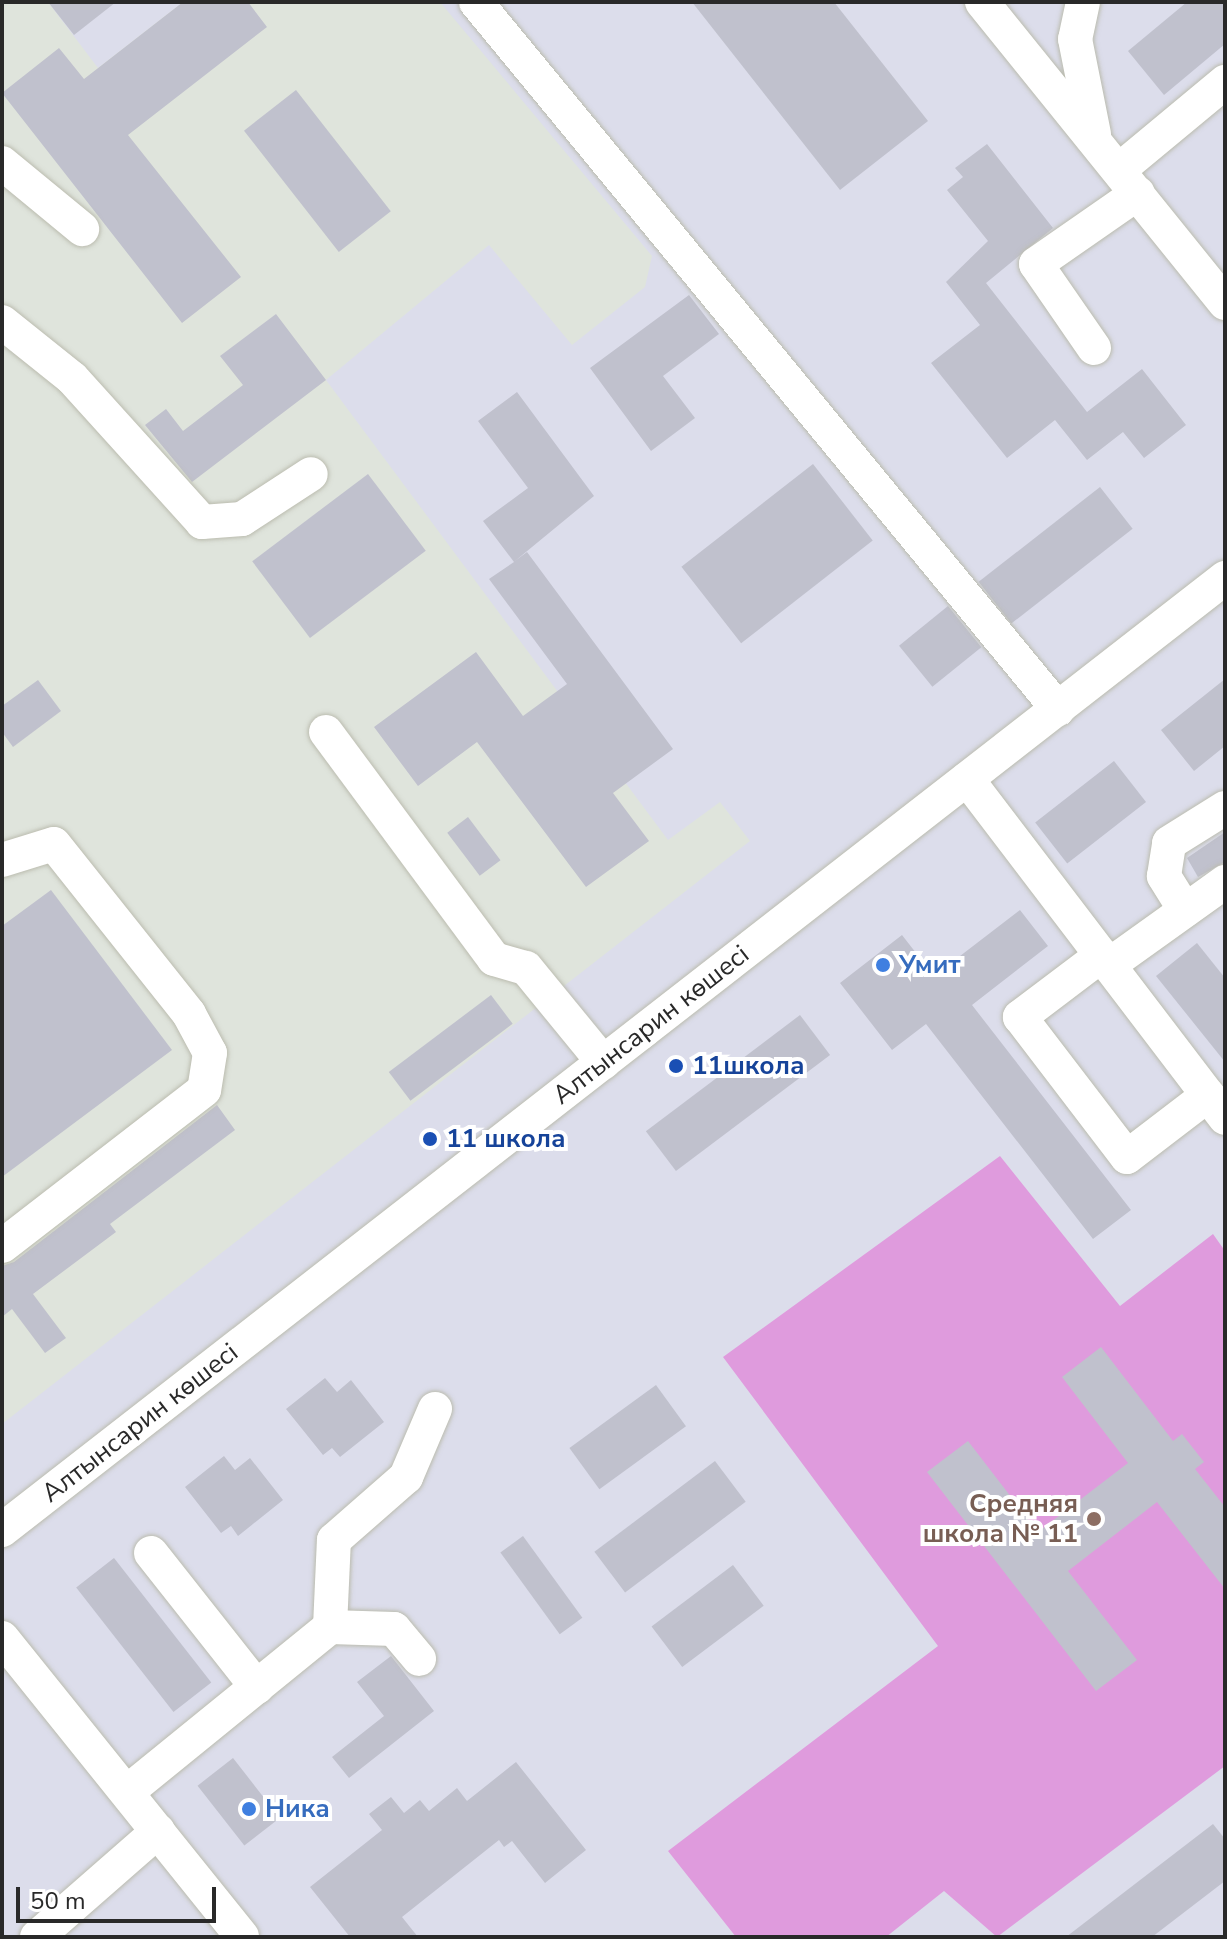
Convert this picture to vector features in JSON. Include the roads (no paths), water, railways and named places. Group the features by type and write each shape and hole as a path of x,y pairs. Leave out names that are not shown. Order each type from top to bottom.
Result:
{"street":[{"path":"476,2 1058,709"},
{"path":"982,2 1095,138 1225,303"},
{"path":"1083,2 1075,39 1095,138"},
{"path":"1094,348 1036,264 1128,181 1225,82"},
{"path":"2,163 82,229"},
{"path":"2,322 72,378 202,522 242,519 311,474"},
{"name":"Алтынсарин көшесі","path":"2,1530 1225,578"},
{"path":"326,732 494,959 526,968 603,1062"},
{"path":"967,779 1105,960 1217,1106 1127,1157 1020,1017 1105,960 1185,910 1225,882"},
{"path":"1185,910 1164,876 1169,843 1225,808"},
{"path":"2,860 54,844 189,1014 210,1053 204,1090 2,1246"},
{"path":"330,1627 334,1540 406,1477 435,1409"},
{"path":"151,1553 257,1687"},
{"path":"127,1792 330,1627 394,1629 419,1659"},
{"path":"2,1638 242,1937"},
{"path":"37,1937 158,1831"}],"place":[{"name":"Умит","path":"883,965"},
{"name":"11школа","path":"676,1066"},
{"name":"11 школа","path":"430,1139"},
{"name":"Средняя школа № 11","path":"1094,1519"},
{"name":"Ника","path":"249,1809"}]}
